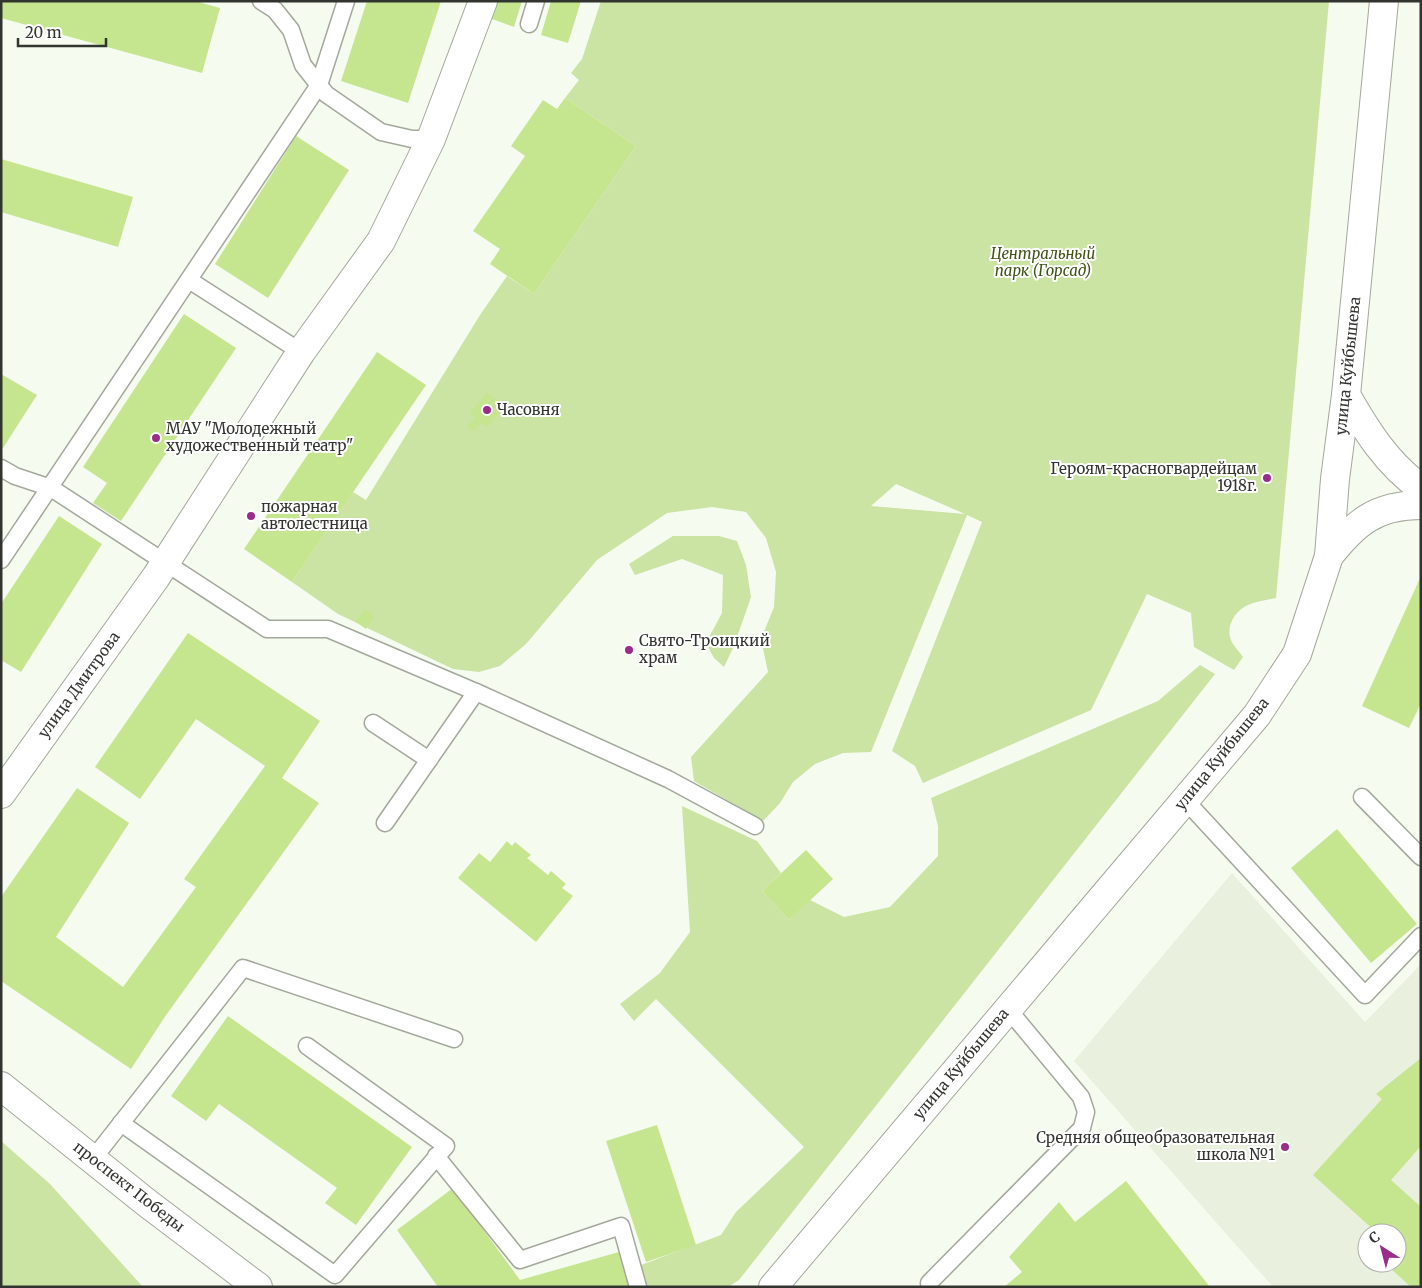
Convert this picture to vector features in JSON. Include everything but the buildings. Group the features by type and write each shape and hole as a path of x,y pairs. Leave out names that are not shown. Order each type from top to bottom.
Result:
{"street":[{"name":"улица Дмитрова","path":"1,794 161,570 301,352 381,241 431,139 483,1"},
{"name":"улица Куйбышева","path":"774,1287 1257,715 1297,654 1328,556 1335,478 1346,395 1384,1"},
{"path":"1346,395 1365,428 1387,458 1421,488"},
{"path":"1328,556 1348,533 1374,513 1403,505 1421,505"},
{"name":"проспект Победы","path":"1,1086 148,1203 258,1287"}],"lane":[{"path":"261,1 275,10 291,30 303,66 326,94 381,132 412,139 431,139"},
{"path":"1,560 319,85 346,1"},
{"path":"529,24 536,1"},
{"path":"189,280 301,352"},
{"path":"1,468 15,476 51,488 161,570 267,628 328,629 476,692 668,779 755,826"},
{"path":"385,823 476,692"},
{"path":"373,723 429,760"},
{"path":"1362,797 1421,857"},
{"path":"1185,800 1365,995 1421,936"},
{"path":"93,1159 243,968 454,1039"},
{"path":"929,1283 1082,1128 1086,1112 1081,1097 1008,1009"},
{"path":"121,1123 335,1275 446,1146 307,1046"},
{"path":"436,1156 520,1260 621,1226 638,1287"}],"shaded area":[{"name":"Средняя общеобразовательная школа №1","path":"1232,873 1365,1022 1421,964 1421,1287 1273,1287 1074,1061"}],"green space":[{"name":"Центральный парк (Горсад)","path":"601,1 1329,1 1276,598 1248,605 1233,618 1229,632 1230,637 1243,657 1234,670 1194,647 1191,613 1147,594 1091,710 923,783 915,766 892,751 982,522 967,515 871,752 843,753 815,764 793,782 780,803 763,821 694,781 691,757 768,672 761,639 774,607 776,572 766,538 746,512 712,507 667,513 597,560 526,644 500,666 479,672 453,669 338,614 292,582 353,492 366,500 480,315 507,276 534,294 636,146 565,98 579,80 571,73 582,59","holes":["896,484 965,514 871,506"]},
{"path":"673,536 719,536 737,541 746,565 751,597 734,646 724,667 714,658 706,643 722,613 723,575 682,559 635,575 629,564"},
{"path":"1200,665 1215,674 739,1280 728,1287 647,1287 641,1265 721,1235 736,1212 804,1147 656,999 634,1021 620,1004 660,973 690,932 682,806 757,841 781,873 762,891 789,920 810,900 844,917 890,907 938,856 938,826 931,798 1158,701"},
{"path":"1,1141 50,1184 143,1287 1,1287"}],"place":[{"name":"Часовня","path":"487,410"},
{"name":"МАУ \"Молодежный художественный театр\"","path":"156,438"},
{"name":"Героям-красногвардейцам 1918г.","path":"1267,478"},
{"name":"пожарная автолестница","path":"251,516"},
{"name":"Свято-Троицкий храм","path":"629,650"},
{"name":"Средняя общеобразовательная школа №1","path":"1285,1147"}]}
